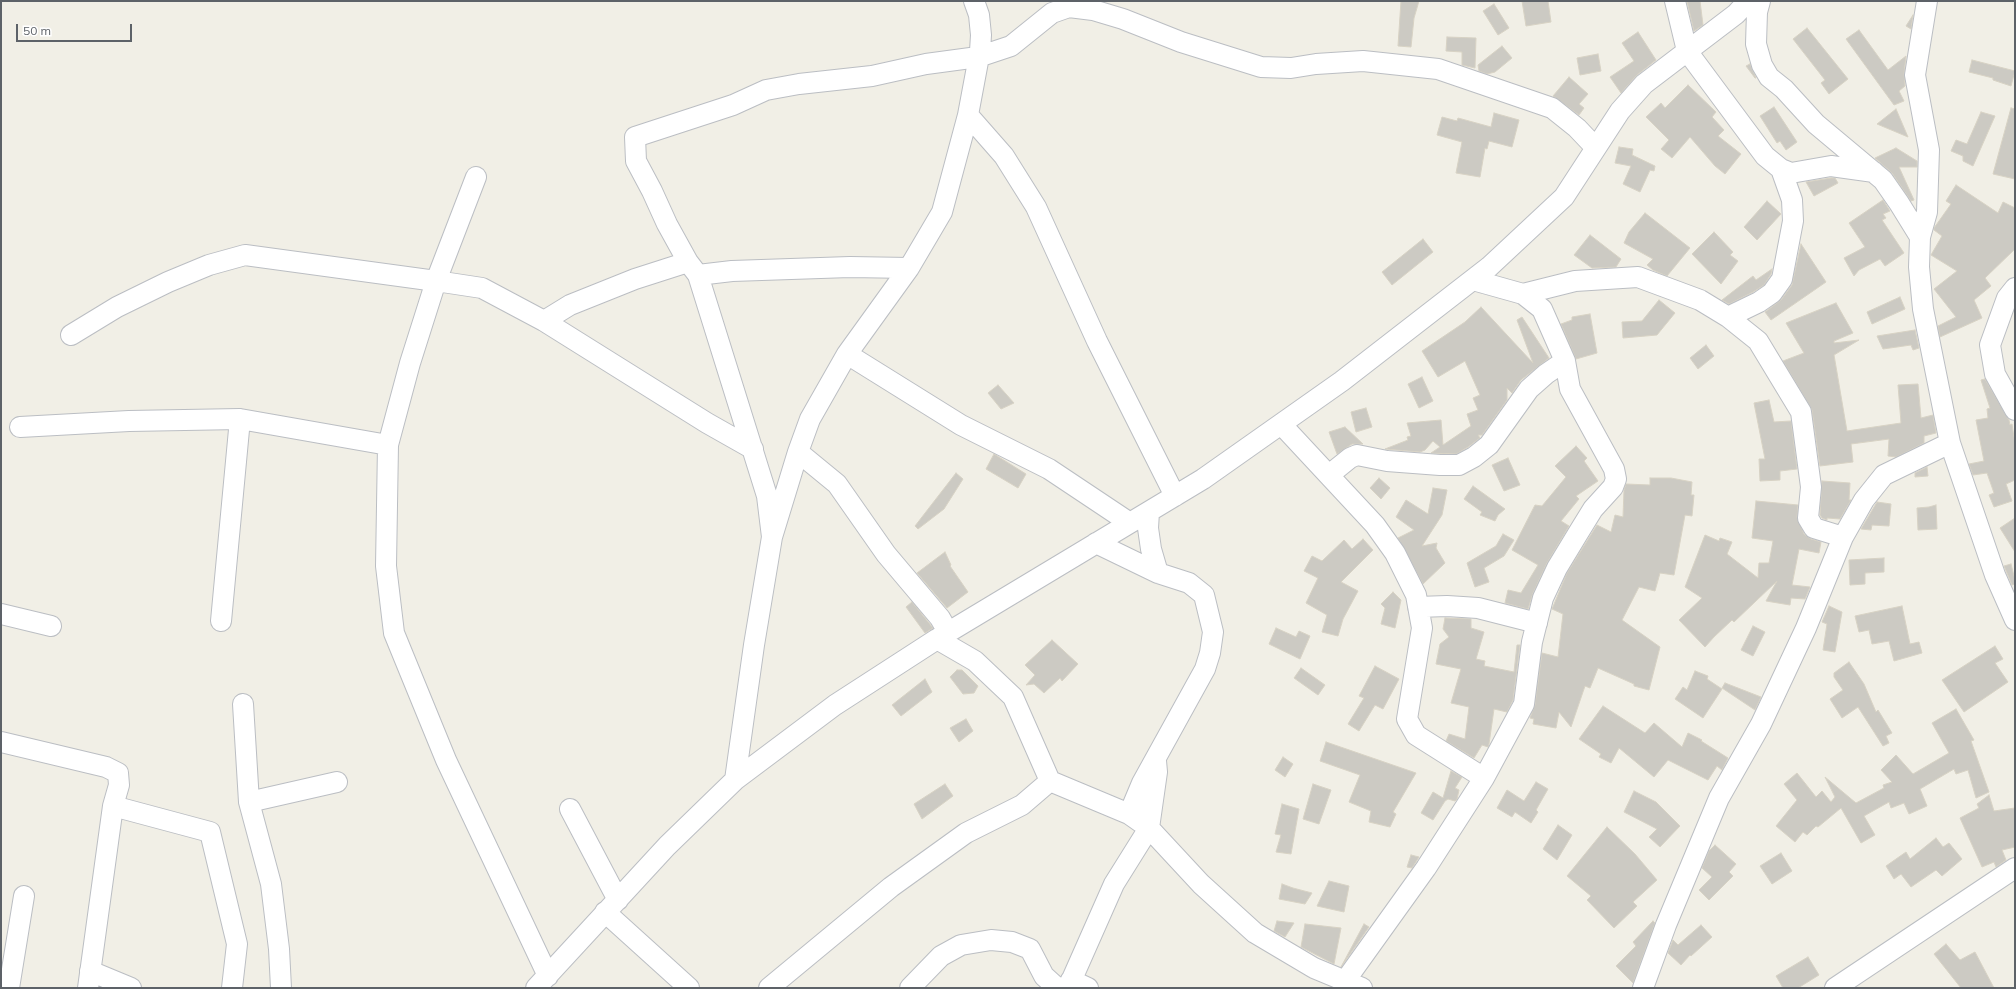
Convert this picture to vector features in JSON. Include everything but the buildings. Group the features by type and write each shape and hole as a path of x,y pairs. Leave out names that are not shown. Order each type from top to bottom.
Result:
{"street":[{"path":"735,780 754,645 772,537 798,452 810,419 847,354 909,268 942,212 968,115 978,57 981,35 979,15 974,1"},
{"path":"1675,1 1687,51 1765,156 1781,169 1791,173 1831,166 1874,172"},
{"path":"476,177 436,281 410,363 388,445 386,566 394,633 446,760 542,982 666,846 735,780 835,705 942,635 1203,479 1342,381 1489,267 1564,197 1583,171 1595,146 1620,111 1644,84 1736,14 1748,1"},
{"path":"1760,1 1757,12 1756,44 1762,65 1769,77 1784,89 1816,124 1883,180 1920,237"},
{"path":"1927,1 1915,75 1929,150 1927,212 1920,237 1919,267 1923,309 1950,443 1995,575 2015,620"},
{"path":"772,537 767,496 693,268 667,224 636,161 635,137 733,105 766,90 799,84 872,76 926,64 978,57 1011,46 1052,13 1069,7 1093,10 1261,67 1291,68 1316,64 1363,61 1438,69 1552,108 1578,128 1595,146"},
{"path":"968,115 1004,156 1036,207 1097,341 1174,496"},
{"path":"1728,317 1759,302 1772,293 1782,279 1793,221 1792,200 1781,169"},
{"path":"71,335 118,307 168,282 209,265 245,255 482,288 544,321 707,423 753,449"},
{"path":"544,321 570,305 635,279 693,268 732,271 850,267 909,268"},
{"path":"1523,294 1575,281 1638,277 1700,300 1728,317 1758,341 1801,412 1811,486 1808,518 1814,528 1843,537"},
{"path":"798,452 837,484 886,554 940,618 942,635 975,661 1013,697 1050,781 1129,814 1149,828 1201,884 1255,933 1314,968 1353,984 1484,778 1524,704 1536,623 1543,598 1557,568 1593,509 1613,487 1616,479 1614,469 1570,389 1565,361 1542,309 1523,294 1473,280"},
{"path":"2015,288 2007,298 1990,345 1995,374 2015,410"},
{"path":"847,354 961,424 1049,469 1130,523"},
{"path":"1329,475 1350,458 1357,455 1387,462 1459,465 1474,457 1489,445 1529,389 1546,374 1565,361"},
{"path":"20,428 129,421 240,420 388,445"},
{"path":"221,622 240,420"},
{"path":"1281,424 1375,525 1395,553 1416,595 1422,628 1407,719 1416,735 1484,778"},
{"path":"1643,988 1666,925 1719,798 1761,724 1806,628 1843,537 1864,500 1884,475 1950,443"},
{"path":"1149,512 1148,528 1151,549 1158,573"},
{"path":"1096,543 1158,573 1189,583 1204,595 1213,632 1210,653 1205,669 1142,782 1129,814"},
{"path":"1418,608 1447,606 1478,608 1536,623"},
{"path":"1,614 51,626"},
{"path":"243,704 249,802 271,884 279,949 281,988"},
{"path":"1,742 106,767 118,773 119,785 113,806 89,980 131,988"},
{"path":"910,988 941,956 961,945 991,940 1012,942 1030,949 1044,976 1055,986 1072,986 1114,884 1149,828 1157,772 1155,759"},
{"path":"769,988 891,887 966,833 1022,805 1050,781"},
{"path":"249,802 337,782"},
{"path":"113,806 210,832 237,944 232,988"},
{"path":"570,809 611,906 689,988"},
{"path":"1835,988 2015,868"},
{"path":"8,988 24,896"}]}
